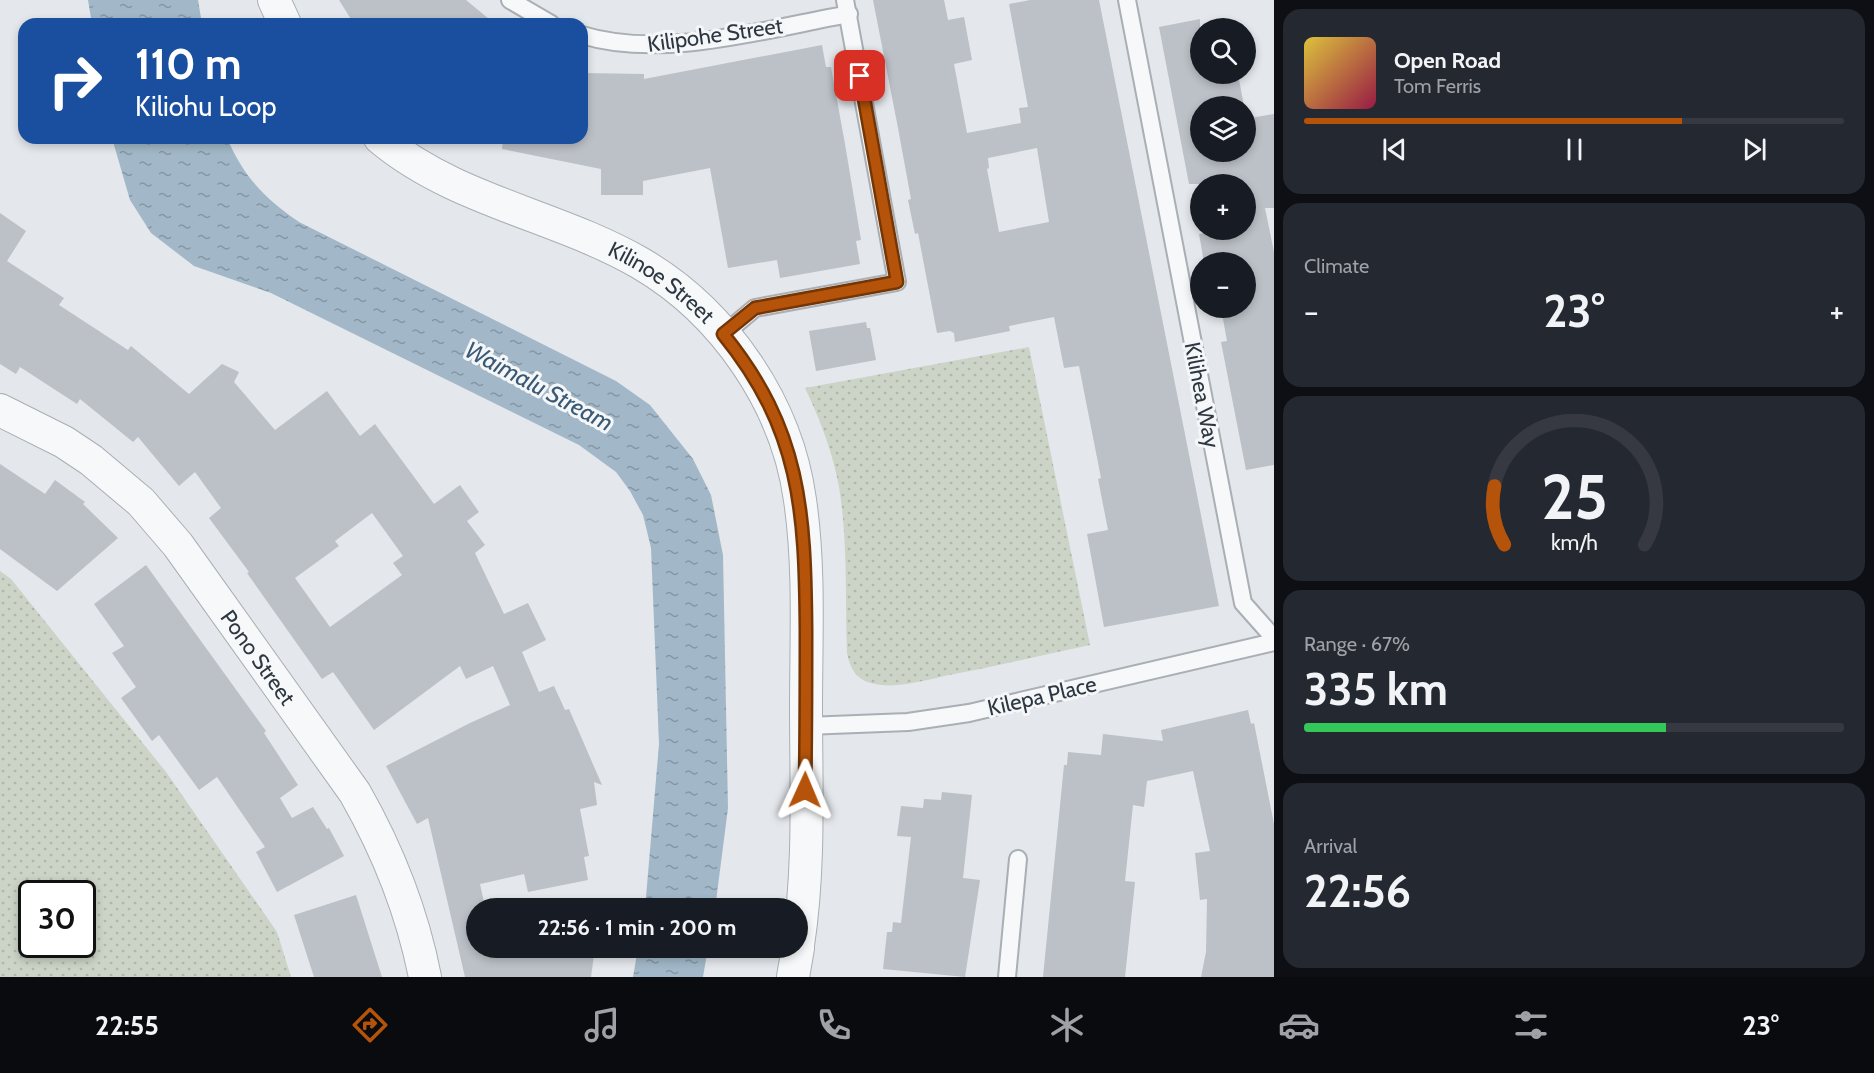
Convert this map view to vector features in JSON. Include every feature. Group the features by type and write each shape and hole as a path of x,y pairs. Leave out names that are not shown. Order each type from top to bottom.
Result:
{"street":[{"path":"274,0 282,18"},
{"name":"Kilinoe Street","path":"388,144 420,167 450,182 577,233 641,264 681,292 723,334 752,373 767,399 784,438 800,498 806,572 803,898"},
{"name":"Pono Street","path":"0,410 64,442 91,460 141,502 178,544 355,793 369,817 404,898 425,977"},
{"name":"Kilinoe Street","path":"793,977 796,958"}],"lane":[{"path":"510,0 541,18"},
{"name":"Kilihea Way","path":"1126,0 1243,603 1274,640"},
{"path":"723,334 755,308 897,282 847,7"},
{"name":"Kilipohe Street","path":"588,36 617,43 665,46 847,7"},
{"name":"Kilepa Place","path":"806,726 908,722 969,713 1274,640"},
{"path":"1006,977 1018,859"}],"green space":[{"path":"1029,347 1090,645 910,684 880,685 865,681 854,672 847,653 844,528 839,487 825,436 805,388"},
{"path":"0,571 11,579 166,772 277,932 291,977 0,977"}],"water":[{"path":"88,0 198,0 201,18 91,18"},
{"name":"Waimalu Stream","path":"114,144 230,144 240,164 256,186 299,222 616,381 650,405 693,459 711,495 723,555 728,808 716,898 646,898 659,744 651,548 643,515 616,472 579,445 271,293 194,266 151,233 130,200"},
{"path":"636,958 706,958 703,977 633,977"}],"building":[{"path":"339,0 466,0 488,18 350,18"},
{"path":"873,0 944,0 948,20 964,17 972,60 954,64 967,133 1021,123 1019,108 1028,107 1009,4 1030,0 1099,0 1219,606 1104,627 1087,534 1108,530 1098,479 1101,478 1079,366 1064,368 1054,317 1009,326 1010,331 955,342 954,333 950,331 937,333 918,233 915,234 908,200 911,199","holes":["1037,148 1049,222 999,232 987,169 989,168 988,158"]},
{"path":"1190,21 1190,84 1240,84 1242,96 1190,96 1190,162 1256,162 1256,117 1274,114 1274,208 1265,208 1274,252 1274,465 1246,470 1221,342 1227,341 1223,318 1256,318 1256,252 1202,252 1200,240 1256,240 1256,174 1190,174 1189,184 1159,27"},
{"path":"822,45 826,67 831,67 845,144 861,240 856,241 860,264 780,278 777,260 728,268 710,168 643,181 643,195 601,195 601,169 502,149 502,144 588,144 588,73 644,74 644,79"},
{"path":"0,213 26,231 7,261 64,298 59,305 128,350 131,346 189,394 222,364 239,372 234,382 275,430 327,391 360,436 375,424 434,504 460,485 479,512 467,521 485,545 475,553 504,614 528,603 546,640 522,652 539,692 554,686 565,710 569,709 602,785 594,782 597,805 580,809 589,856 584,857 588,880 528,892 524,874 480,884 483,898 466,898 466,958 594,958 591,977 465,977 428,818 417,824 386,766 510,705 493,666 466,679 460,666 374,730 333,672 322,679 247,573 249,572 209,518 221,508 195,472 179,486 138,437 133,442 80,399 77,404 20,367 16,374 0,364","holes":["372,513 403,556 393,563 402,575 330,627 295,578 339,546 335,541"]},
{"path":"866,322 867,328 870,328 876,360 816,371 809,331"},
{"path":"0,464 45,494 55,480 85,502 83,504 118,538 57,591 0,549"},
{"path":"146,565 266,731 264,733 298,785 280,798 292,818 313,807 327,829 329,828 344,856 277,892 256,852 265,847 217,777 199,790 159,735 152,741 121,698 136,687 112,653 124,646 94,604"},
{"path":"1248,710 1251,724 1254,723 1274,824 1274,977 1201,977 1206,952 1207,899 1200,900 1195,853 1210,851 1193,771 1147,781 1144,807 1133,805 1125,881 1135,882 1125,977 1043,977 1064,765 1067,765 1068,752 1101,755 1103,734 1163,741 1161,730"},
{"path":"942,792 972,795 963,878 980,880 965,977 883,969 887,932 892,932 893,922 901,923 911,837 897,836 901,806 923,808 924,799 941,800"},
{"path":"356,895 382,977 314,977 294,915"}],"route":[{"path":"805,790 806,572 800,498 793,465 781,429 767,399 752,373 723,334 755,308 897,282 860,76"}]}
